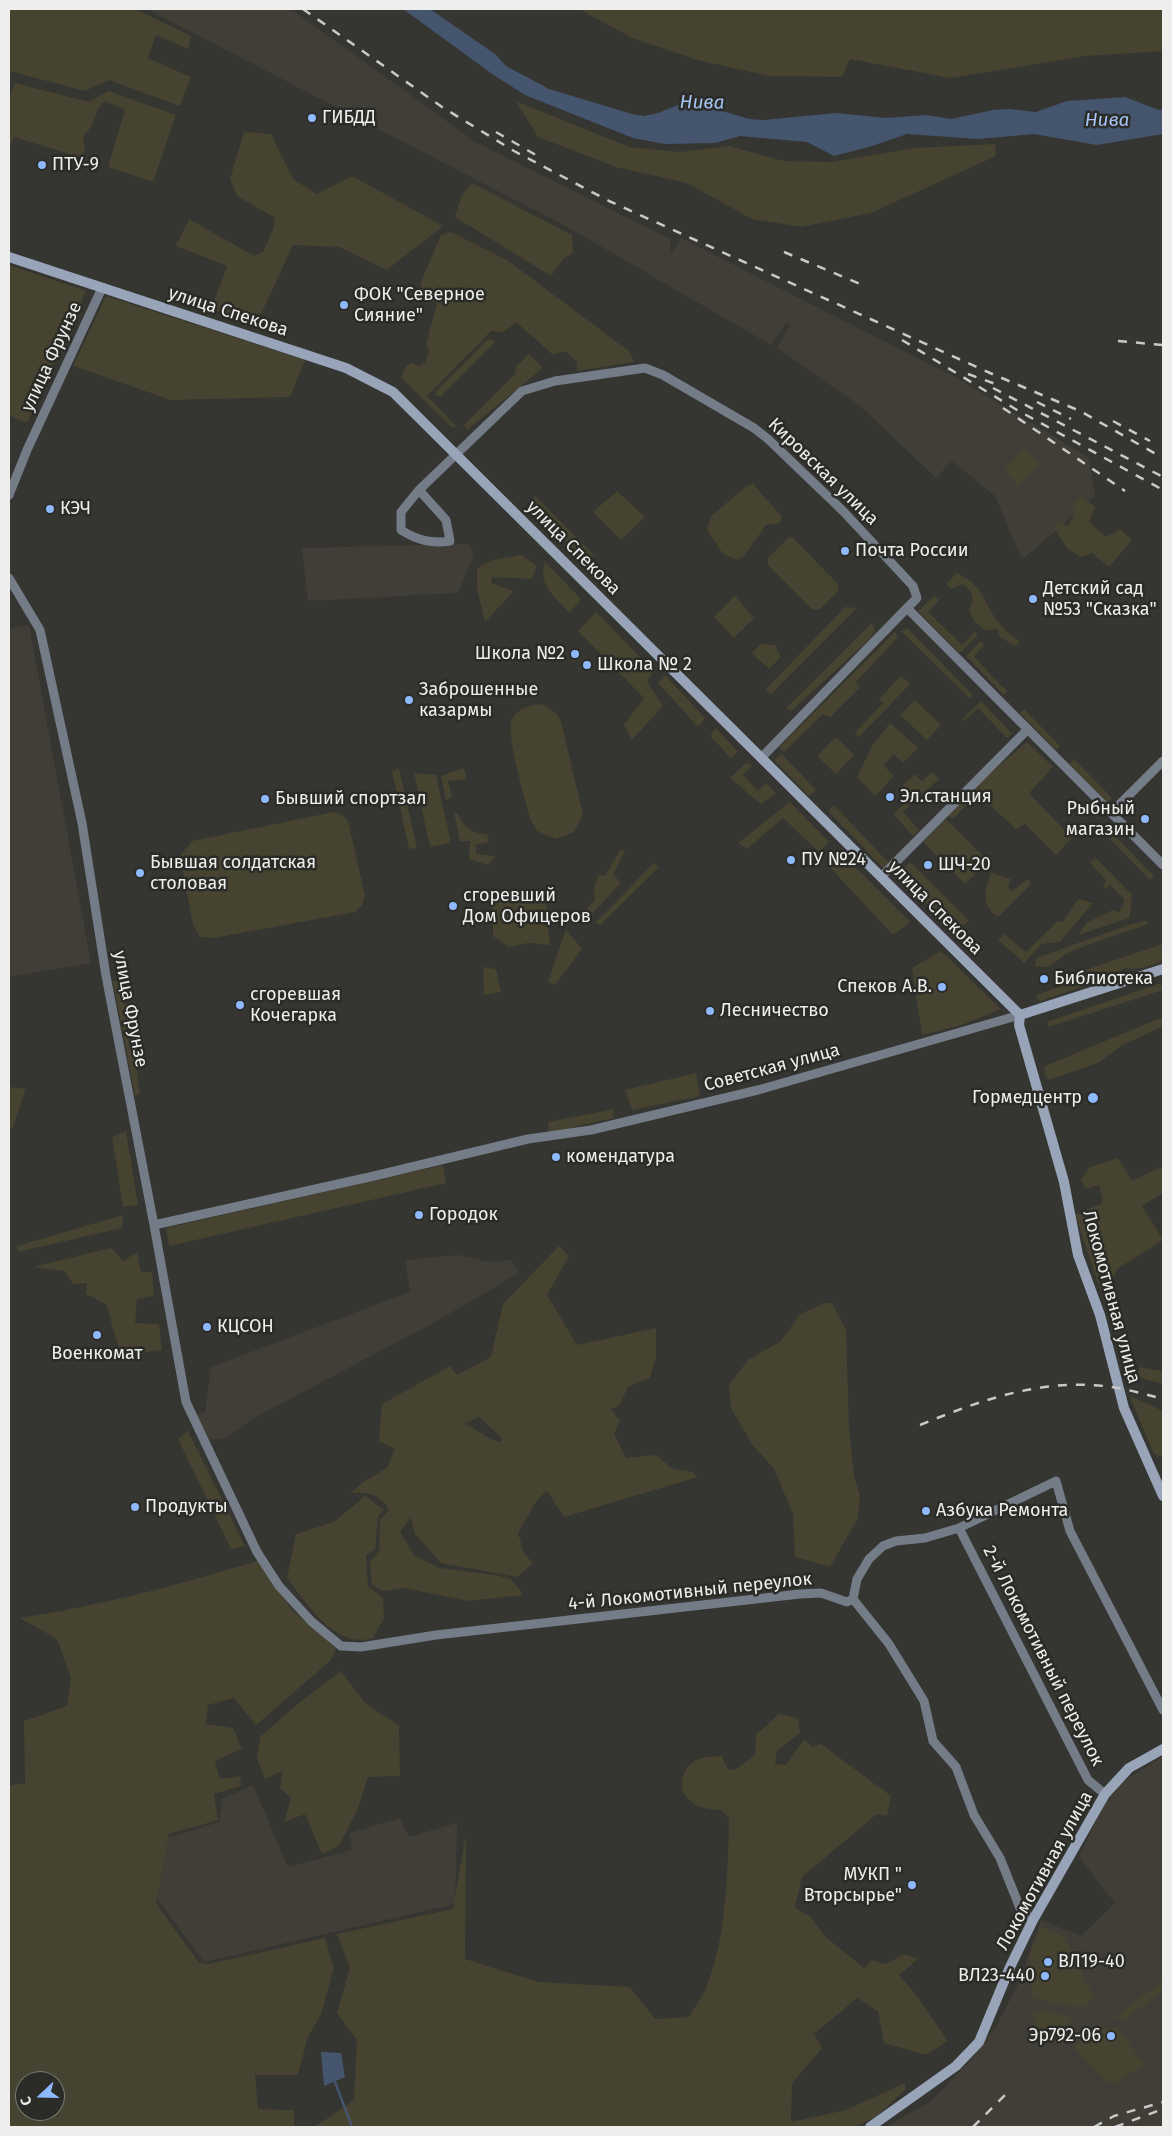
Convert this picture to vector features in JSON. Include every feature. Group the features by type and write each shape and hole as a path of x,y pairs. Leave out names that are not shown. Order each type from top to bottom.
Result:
{"main road":[{"name":"улица Спекова","path":"9,257 346,368 393,392 1020,1015"},
{"name":"Советская улица","path":"1020,1015 1163,969"},
{"name":"Локомотивная улица","path":"1020,1015 1019,1025 1057,1157 1078,1254 1100,1315 1124,1408 1163,1496"},
{"name":"Локомотивная улица","path":"870,2127 956,2066 979,2042 1010,1967 1033,1920 1105,1794 1129,1768 1163,1749"}],"street":[{"name":"улица Фрунзе","path":"9,495 27,450 102,288"},
{"name":"Кировская улица","path":"419,490 446,520 450,541 436,543 416,539 401,530 401,512 419,490 522,391 555,381 645,368 663,375 754,428 768,439 908,579 917,598 908,608"},
{"name":"улица Фрунзе","path":"9,578 40,630 82,823 106,976 186,1402 258,1552 275,1579 311,1621 341,1646"},
{"path":"761,758 908,608 1163,865"},
{"path":"881,877 1028,729"},
{"path":"1111,813 1163,761"},
{"name":"Советская улица","path":"154,1225 383,1174 528,1139 590,1130 758,1090 1020,1015"},
{"path":"1033,1920 1020,1908 1000,1858 974,1815 956,1767 933,1741 924,1701 889,1644 853,1599 857,1579 869,1559 883,1546 896,1540 926,1538 959,1528 1056,1481 1070,1531 1163,1710"},
{"name":"2-й Локомотивный переулок","path":"959,1528 1088,1780 1105,1794"},
{"name":"4-й Локомотивный переулок","path":"341,1646 361,1647 436,1635 800,1594 821,1593 847,1602 853,1599"}],"shaded area":[{"path":"9,9 135,9 191,36 188,49 156,35 148,58 191,77 180,106 109,80 85,91 9,71"},
{"path":"147,9 291,9 477,143 670,239 671,254 681,238 959,379 1089,458 1095,496 1022,560 995,496 952,461 936,478 859,405 777,348 790,325 787,322 771,345 571,229"},
{"path":"579,9 1163,9 1163,51 1086,56 950,78 850,59 842,77 769,76 697,60 632,38"},
{"path":"15,83 89,102 109,91 176,115 153,182 108,167 125,110 105,101 98,109 90,128 83,136 85,150 82,158 14,137 9,149 9,97"},
{"path":"516,101 629,147 680,152 729,146 784,161 832,162 914,148 995,144 996,156 871,213 801,227 752,219 687,183 616,167 538,137"},
{"path":"244,132 271,134 293,179 317,194 352,176 443,226 387,270 339,247 293,245 256,325 211,309 227,266 176,246 189,219 254,256 263,252 274,227 275,218 237,196 230,179"},
{"path":"472,183 572,235 573,253 563,259 551,276 455,217 461,197"},
{"path":"451,232 507,260 630,352 634,362 577,371 577,362 565,351 553,355 516,322 504,332 491,331 427,396 457,427 451,427 401,377 406,366 412,363 419,366 425,363 429,350 426,344 437,304 427,298 420,284 441,235"},
{"path":"9,265 86,291 27,423 9,415"},
{"path":"106,296 305,360 290,397 171,400 73,366"},
{"path":"488,339 496,341 440,397 434,394"},
{"path":"529,354 543,368 467,430 464,425 515,374 516,367"},
{"path":"1024,449 1038,464 1018,485 1004,471"},
{"path":"753,484 782,517 780,523 766,525 744,556 737,560 723,554 707,530 711,516 748,485"},
{"path":"617,491 645,517 621,540 593,512"},
{"path":"535,496 594,555 587,562 529,505"},
{"path":"1081,496 1095,507 1089,522 1106,537 1120,529 1132,540 1109,567 1092,553 1080,557 1067,548 1055,529 1057,522 1068,526 1076,511 1071,509"},
{"path":"789,537 793,538 838,584 838,591 820,609 813,610 768,565 768,558"},
{"path":"469,544 474,555 458,593 308,601 302,548"},
{"path":"522,555 537,566 532,579 492,577 491,583 514,591 485,622 477,588 477,568 493,560"},
{"path":"545,562 581,599 570,613 553,596 545,584 543,570"},
{"path":"957,573 978,589 999,623 1020,642 1015,646 1000,637 997,628 986,631 975,622 969,611 972,596 969,590 963,584 950,589 946,584"},
{"path":"735,596 754,618 734,638 714,617"},
{"path":"934,596 939,600 928,612 962,645 975,631 978,635 960,653 918,611"},
{"path":"845,607 857,608 771,694 766,689"},
{"path":"596,612 654,671 647,681 663,706 632,740 624,725 644,698 578,631"},
{"path":"872,623 875,631 867,642 791,711 786,708"},
{"path":"29,625 91,963 9,977 9,629"},
{"path":"907,628 972,694 970,699 901,631"},
{"path":"895,632 898,637 856,682 860,688 830,717 823,714 784,752 779,747"},
{"path":"981,641 984,645 974,657 1007,691 1004,695 966,656"},
{"path":"760,644 775,645 781,657 769,669 752,653"},
{"path":"665,675 705,718 698,727 658,683"},
{"path":"901,676 910,684 859,737 855,733 883,703 879,699"},
{"path":"915,700 941,725 927,740 900,715"},
{"path":"981,701 1012,734 1007,738 978,708 964,721 962,719"},
{"path":"542,704 557,714 561,722 583,814 574,832 556,839 537,831 531,821 511,738 512,719 515,715 525,708"},
{"path":"1024,709 1060,746 1056,750 1020,713"},
{"path":"890,723 918,748 903,763 894,754 883,765 894,776 875,796 857,777 872,746"},
{"path":"716,728 738,752 731,758 710,736"},
{"path":"836,737 854,755 836,774 817,756"},
{"path":"1027,742 1053,767 1029,793 1072,838 1056,855 1025,824 1016,829 978,794 953,819 947,816 981,781"},
{"path":"782,754 816,790 809,796 774,760"},
{"path":"1074,759 1112,798 1107,803 1070,764"},
{"path":"747,762 752,766 743,775 758,791 766,783 776,793 761,804 730,778"},
{"path":"399,768 417,848 409,849 392,771"},
{"path":"464,768 467,779 448,781 452,797 446,800 441,776"},
{"path":"932,772 939,779 903,812 919,830 913,836 893,814 911,797 901,787 915,774 922,781"},
{"path":"414,773 436,775 451,843 430,847"},
{"path":"790,802 829,842 819,852 783,818 747,849 738,843"},
{"path":"834,805 888,862 907,844 909,846 884,869 828,811"},
{"path":"334,812 341,814 348,821 365,895 362,905 355,912 214,938 200,937 193,925 180,856 192,841"},
{"path":"454,813 458,814 469,829 477,833 487,834 489,842 475,845 477,854 495,856 488,865 469,859 470,841 460,841"},
{"path":"946,819 988,861 965,884 923,842"},
{"path":"1114,835 1154,876 1150,880 1110,839"},
{"path":"621,849 625,851 613,874 621,883 591,915 584,912 595,900 594,886 599,875 605,876"},
{"path":"840,852 910,922 893,935 826,863"},
{"path":"1096,858 1132,895 1130,915 1129,918 1078,935 1086,923 1113,910 1119,912 1123,906 1124,899 1110,885 1106,889 1103,886 1106,881 1090,862"},
{"path":"910,862 969,921 954,934 898,874"},
{"path":"654,863 659,867 600,925 595,923"},
{"path":"991,873 1011,879 1008,886 1012,891 1026,880 1031,881 1030,885 998,917 986,903 986,891"},
{"path":"545,891 550,945 528,943 509,947 493,936 492,906 507,894"},
{"path":"1078,899 1093,903 1060,942 1042,944 1024,963 998,940 1004,934 1026,952 1058,921 1063,922"},
{"path":"1146,921 1148,924 1089,944 1070,952 1050,965 1045,967 1035,966 1036,958 1129,925"},
{"path":"566,929 582,949 555,985 548,982"},
{"path":"1163,944 1163,961 1154,964 1139,968 1124,968 1118,973 1087,981 1079,972"},
{"path":"941,951 1001,1009 962,1025 922,1035 912,968"},
{"path":"483,967 496,969 501,992 484,995"},
{"path":"1079,979 1083,982 1081,987 1041,1001 1037,1000 1037,995"},
{"path":"119,980 124,1004 134,1002 144,1050 134,1053 140,1094 135,1096 113,982"},
{"path":"1161,983 1163,990 1049,1027 1047,1022"},
{"path":"1163,1017 1163,1026 1121,1046 1098,1063 1048,1080 1044,1073 1045,1066"},
{"path":"696,1073 700,1096 632,1110 625,1090"},
{"path":"9,1087 26,1089 12,1129 9,1129"},
{"path":"614,1109 613,1118 549,1133 548,1122"},
{"path":"126,1131 138,1205 123,1207 112,1137"},
{"path":"1118,1158 1132,1181 1163,1166 1163,1193 1142,1206 1163,1240 1117,1269 1104,1300 1075,1215 1103,1203 1099,1185 1085,1189 1081,1180 1090,1167"},
{"path":"443,1165 446,1183 169,1246 166,1228"},
{"path":"123,1215 122,1228 18,1252 17,1246"},
{"path":"559,1246 569,1256 547,1295 577,1345 656,1328 656,1357 650,1378 628,1387 619,1406 611,1409 620,1421 614,1434 626,1458 656,1455 673,1469 693,1472 698,1477 564,1517 547,1491 537,1500 518,1533 524,1553 533,1563 517,1577 441,1563 415,1534 411,1517 400,1532 414,1555 440,1568 495,1575 511,1579 524,1595 469,1601 403,1588 384,1591 372,1585 370,1562 379,1551 380,1520 389,1510 378,1497 363,1493 351,1493 363,1482 387,1468 395,1449 379,1441 382,1404 450,1366 457,1375 491,1357 503,1304","holes":["479,1417 502,1438 501,1442 496,1441 464,1424"]},
{"path":"111,1248 123,1261 137,1252 141,1272 152,1272 154,1296 137,1299 135,1323 159,1324 162,1350 121,1355 106,1304 86,1294 87,1283 73,1284 65,1271 33,1267"},
{"path":"459,1255 490,1262 511,1260 519,1273 437,1321 254,1418 226,1438 209,1440 196,1415 205,1412 211,1367 410,1292 405,1260"},
{"path":"825,1303 832,1303 846,1330 849,1428 854,1476 860,1496 858,1518 830,1567 795,1557 793,1514 774,1469 752,1444 731,1408 729,1385 748,1360 781,1341 800,1314"},
{"path":"1139,1367 1163,1371 1163,1384 1138,1377"},
{"path":"1129,1395 1163,1411 1163,1458 1154,1454"},
{"path":"188,1431 245,1546 231,1549 178,1439"},
{"path":"365,1496 384,1510 378,1516 375,1549 366,1555 368,1586 383,1598 384,1618 373,1638 360,1640 347,1637 335,1631 324,1622 313,1612 287,1578 296,1534 334,1522"},
{"path":"258,1561 292,1610 336,1648 331,1660 256,1725 234,1698 208,1705 206,1724 233,1728 242,1749 215,1761 220,1779 240,1776 241,1786 214,1794 218,1820 169,1834 156,1903 199,1963 209,1964 325,1938 334,1968 321,2014 307,2039 298,2075 255,2075 258,2109 294,2110 294,2127 9,2127 9,1786 25,1783 24,1721 67,1706 71,1678 57,1639 20,1618 110,1601"},
{"path":"341,1671 365,1703 399,1726 400,1776 368,1777 358,1808 339,1846 322,1854 305,1814 284,1822 291,1798 280,1788 282,1771 265,1779 257,1759 260,1737 300,1702"},
{"path":"779,1714 798,1718 800,1733 777,1751 775,1764 786,1765 804,1739 812,1747 821,1744 891,1796 887,1816 877,1814 802,1877 795,1907 810,1917 826,1937 865,1969 871,1960 886,1964 904,1954 918,1959 899,1975 914,1992 948,2041 926,2055 884,2043 878,2011 857,1998 814,2034 822,2048 792,2083 791,2122 846,2110 905,2083 905,2090 876,2117 854,2127 315,2127 354,2100 357,2040 337,2013 350,1968 337,1934 453,1909 466,1834 465,1959 538,1982 630,1987 655,2019 689,2017 706,1987 719,1944 727,1880 729,1818 721,1810 708,1809 692,1803 682,1789 683,1777 685,1771 693,1762 705,1757 722,1756 728,1770 737,1769 755,1755 756,1735"},
{"path":"1163,1756 1163,2127 886,2127 930,2102 970,2061 997,2025 1020,1980 1041,1920 1081,1936 1115,1903 1079,1857 1110,1790"},
{"path":"253,1785 288,1867 352,1850 350,1833 400,1818 409,1837 457,1823 455,1904 204,1962 155,1896 164,1839 220,1822 222,1799"},
{"path":"1041,1927 1063,1936 1079,1961 1084,1980 1095,1997 1086,2007 1068,2006 1032,1998 1030,1953"},
{"path":"1163,1981 1163,1990 1126,2019 1113,2018"},
{"path":"1044,2011 1076,2018 1041,2045 1033,2013"},
{"path":"1100,2028 1117,2029 1145,2064 1113,2084 1107,2081 1074,2047"}],"water":[{"name":"Нива","path":"403,9 430,9 495,54 506,66 549,89 644,116 658,113 683,103 699,104 749,119 764,120 836,113 886,118 926,115 951,119 993,110 1009,109 1036,112 1067,101 1125,97 1159,110 1163,109 1163,134 1097,145 1034,134 978,139 907,134 834,156 807,142 740,136 715,143 665,144 633,138 525,95 495,76"},
{"path":"321,2052 341,2053 345,2077 324,2086"}],"waterway":[{"path":"335,2082 352,2127"}],"railway":[{"path":"303,9 442,107 514,151 609,201 990,373 1080,411 1163,458"},
{"path":"496,132 541,158"},
{"path":"784,252 860,284"},
{"path":"902,340 1017,410 1163,490"},
{"path":"1118,341 1163,345"},
{"path":"968,374 1001,386"},
{"path":"993,388 1163,477"},
{"path":"1037,402 1071,419"},
{"path":"1003,408 1125,491"},
{"path":"1113,421 1150,441"},
{"path":"920,1425 987,1400 1032,1389 1056,1386 1104,1386 1163,1399"},
{"path":"973,2127 1006,2094"},
{"path":"1094,2127 1114,2116 1163,2102"},
{"path":"1115,2127 1163,2109"}],"place":[{"name":"ГИБДД","path":"312,118"},
{"name":"ПТУ-9","path":"42,165"},
{"name":"ФОК \"Северное Сияние\"","path":"344,305"},
{"name":"КЭЧ","path":"50,509"},
{"name":"Почта России","path":"845,551"},
{"name":"Детский сад №53 \"Сказка\"","path":"1033,599"},
{"name":"Школа №2","path":"575,654"},
{"name":"Школа № 2","path":"587,665"},
{"name":"Заброшенные казармы","path":"409,700"},
{"name":"Эл.станция","path":"890,797"},
{"name":"Бывший спортзал","path":"265,799"},
{"name":"Рыбный магазин","path":"1145,819"},
{"name":"ПУ №24","path":"791,860"},
{"name":"ШЧ-20","path":"928,865"},
{"name":"Бывшая солдатская столовая","path":"140,873"},
{"name":"сгоревший Дом Офицеров","path":"453,906"},
{"name":"Библиотека","path":"1044,979"},
{"name":"Спеков А.В.","path":"942,987"},
{"name":"сгоревшая Кочегарка","path":"240,1005"},
{"name":"Лесничество","path":"710,1011"},
{"name":"Гормедцентр","path":"1093,1098"},
{"name":"комендатура","path":"556,1157"},
{"name":"Городок","path":"419,1215"},
{"name":"КЦСОН","path":"207,1327"},
{"name":"Военкомат","path":"97,1335"},
{"name":"Продукты","path":"135,1507"},
{"name":"Азбука Ремонта","path":"926,1511"},
{"name":"МУКП \" Вторсырье\"","path":"912,1885"},
{"name":"ВЛ19-40","path":"1048,1962"},
{"name":"ВЛ23-440","path":"1045,1976"},
{"name":"Эр792-06","path":"1111,2036"}]}
